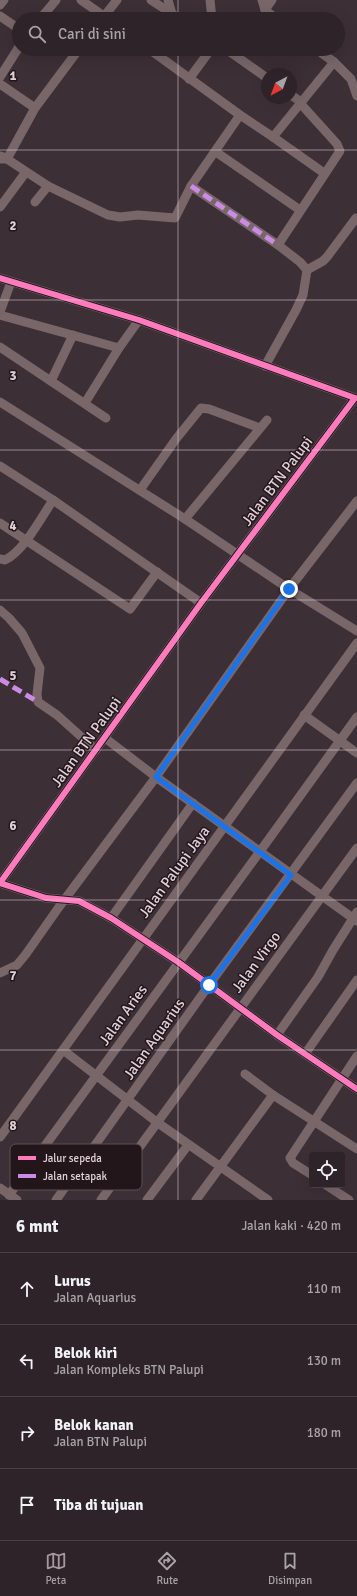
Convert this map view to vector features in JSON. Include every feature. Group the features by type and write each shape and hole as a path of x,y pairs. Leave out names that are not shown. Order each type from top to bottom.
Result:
{"street":[{"path":"0,5 4,0"},
{"path":"46,12 56,0"},
{"path":"81,0 97,12"},
{"path":"109,12 117,0"},
{"path":"151,0 170,12"},
{"path":"168,0 174,12"},
{"path":"210,0 211,12"},
{"path":"262,0 265,10 267,12"},
{"path":"265,10 272,0"},
{"path":"0,16 12,24"},
{"path":"0,77 14,56"},
{"path":"74,56 34,108 2,158 48,186 108,215 120,217 138,214 175,218 191,186 216,152 240,115"},
{"path":"158,56 324,173"},
{"path":"189,79 206,56"},
{"path":"236,56 261,74"},
{"path":"326,56 351,79 357,96"},
{"path":"273,137 334,62"},
{"path":"0,84 34,108"},
{"path":"278,245 324,173 340,151 301,102 297,99"},
{"path":"216,152 300,210"},
{"path":"0,207 26,172"},
{"path":"35,202 48,186"},
{"path":"191,186 278,245 300,262 307,270"},
{"path":"307,270 320,263 327,257 356,218"},
{"path":"265,366 303,295 307,270"},
{"name":"Jalan BTN Palupi","path":"0,278 139,320 356,398 201,603 0,883 46,898 79,901 111,918 142,940 178,962 276,1035 357,1089"},
{"path":"11,282 0,314 119,348"},
{"path":"85,403 119,348 139,320"},
{"path":"51,380 73,335"},
{"path":"0,347 106,418"},
{"path":"0,402 140,490 289,589 357,631"},
{"path":"140,490 176,439 201,408 209,409 260,428"},
{"path":"185,519 266,420"},
{"path":"0,466 53,500 201,603"},
{"path":"0,558 5,560 12,557 26,540 53,500"},
{"path":"0,973 14,967 21,961 156,777 289,589 357,501"},
{"path":"0,523 130,609 133,607 157,572"},
{"path":"0,610 22,633 40,668 37,694 38,702 57,715 96,750"},
{"name":"Jalan Palupi Jaya","path":"0,1137 357,643"},
{"path":"304,715 357,753"},
{"name":"Jalan Aries","path":"49,1144 178,962 260,852 357,717"},
{"path":"105,738 291,875 356,917 318,977 276,1035"},
{"name":"Jalan Aquarius","path":"96,1144 209,985 357,783"},
{"path":"111,918 193,803"},
{"name":"Jalan Virgo","path":"142,1145 321,895 357,848"},
{"path":"305,1054 357,980"},
{"path":"63,1050 158,1123 268,1200"},
{"path":"309,1174 293,1163 290,1158 357,1056"},
{"path":"245,1074 273,1095 357,1149"},
{"path":"196,1200 273,1095"},
{"path":"147,1200 188,1144"},
{"path":"0,1188 13,1197"},
{"path":"331,1188 349,1200"},
{"name":"Jalan Aquarius","path":"56,1200 63,1190"},
{"name":"Jalan Virgo","path":"101,1200 108,1190"}],"marked path":[{"path":"191,186 278,245"},
{"path":"0,679 38,702"}],"cycle path":[{"path":"0,278 139,320 355,398 201,603 0,883 46,898 79,901 111,918 178,962 277,1035 357,1089"}],"route":[{"path":"209,985 291,875 156,777 289,589"}]}
